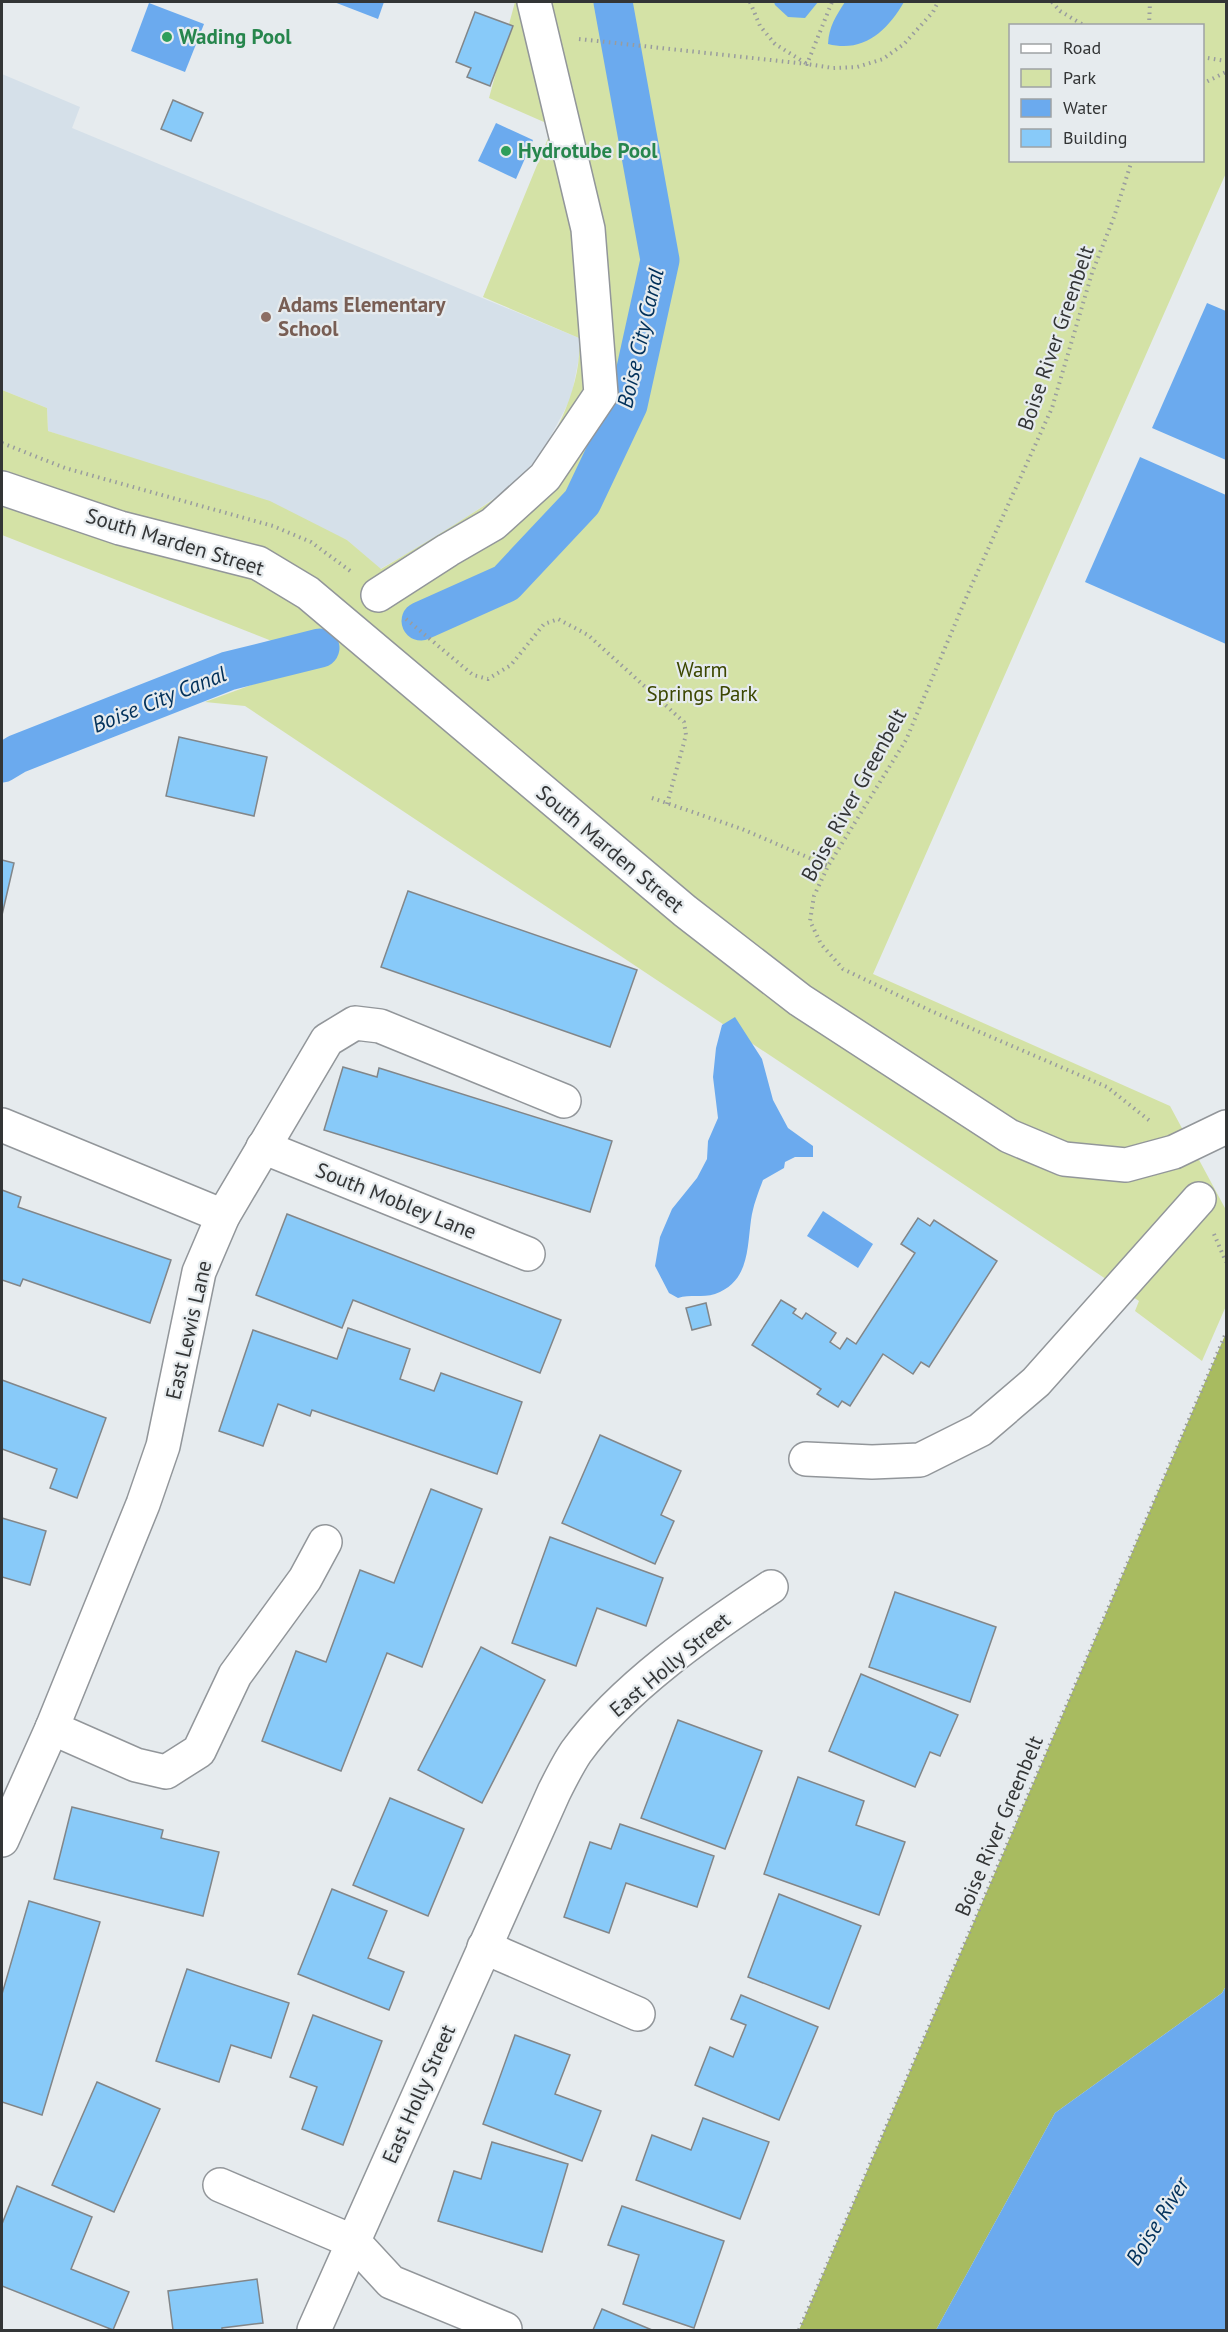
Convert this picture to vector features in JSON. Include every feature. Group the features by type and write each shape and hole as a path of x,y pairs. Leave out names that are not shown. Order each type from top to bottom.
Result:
{"street":[{"path":"378,595 493,524 528,493 545,477 601,394 588,229 534,2"},
{"name":"South Marden Street","path":"2,488 120,528 258,563 309,593 702,925 800,1000 1009,1136 1064,1159 1126,1166 1174,1152 1227,1128"},
{"name":"East Lewis Lane","path":"2,1837 52,1728 138,1515 163,1446 199,1272 223,1216 327,1040 355,1023 380,1026 564,1101"},
{"path":"2,1125 223,1216"},
{"name":"South Mobley Lane","path":"263,1147 528,1254"},
{"path":"806,1459 872,1462 920,1460 980,1430 1036,1382 1199,1198"},
{"path":"52,1728 136,1765 166,1772 199,1751 236,1675 305,1580 325,1542"},
{"name":"East Holly Street","path":"314,2331 554,1791 576,1752 609,1713 660,1668 708,1630 771,1587"},
{"path":"484,1947 638,2014"},
{"path":"220,2185 354,2242 391,2283 505,2329"}],"path":[{"path":"750,2 760,26 775,44 807,64"},
{"path":"807,64 832,2"},
{"path":"604,42 833,68 857,67 883,59 904,44 933,12 938,2"},
{"path":"1052,2 1060,11 1083,24"},
{"path":"1149,24 1150,2"},
{"path":"1204,57 1227,61"},
{"path":"1204,84 1227,72"},
{"name":"Boise River Greenbelt","path":"1131,162 1114,217 1092,273 1052,408 969,591 906,740 828,866 814,896 810,921 821,944 843,969 931,1011 1107,1087 1146,1116 1174,1152"},
{"path":"652,798 742,829 828,866"},
{"path":"1199,1198 1227,1262"},
{"name":"Boise River Greenbelt","path":"799,2331 1227,1334"}],"shaded area":[{"name":"Adams Elementary School","path":"2,74 80,107 72,128 579,338 580,353 571,398 545,447 523,476 496,497 445,532 380,569 347,540 247,497 48,431 47,408 2,390"}],"green space":[{"name":"Warm Springs Park","path":"515,2 1226,2 1226,173 873,974 1170,1106 1226,1210 1226,1306 1202,1361 1135,1311 1139,1301 245,706 205,702 320,660 2,535 2,390 47,408 48,431 270,501 347,540 381,569 502,494 524,476 556,430 572,393 579,355 579,338 483,297 553,126 489,98"},
{"path":"1226,1333 1226,1986 1222,1993 1055,2113 936,2330 799,2330"}],"water":[{"path":"334,2 384,2 378,19"},
{"path":"774,2 818,2 805,18 788,17"},
{"path":"845,2 904,2 890,22 873,37 853,45 828,44 831,26"},
{"name":"Wading Pool","path":"149,3 204,24 185,72 131,51"},
{"name":"Hydrotube Pool","path":"496,123 533,140 516,179 478,161"},
{"path":"1207,303 1226,311 1226,460 1152,428"},
{"path":"1140,457 1226,495 1226,644 1085,582"},
{"path":"735,1017 762,1059 773,1100 788,1128 813,1146 813,1157 795,1157 785,1162 784,1168 763,1180 753,1210 747,1253 740,1273 734,1281 726,1289 715,1294 678,1298 669,1293 655,1266 660,1237 672,1209 697,1178 707,1159 708,1141 718,1118 713,1077 716,1048 722,1025"},
{"path":"823,1211 873,1244 858,1268 807,1236"},
{"name":"Boise River","path":"1226,1986 1226,2330 936,2330 1055,2113 1222,1993"}],"building":[{"path":"475,12 513,26 490,86 467,77 471,68 456,62"},
{"path":"173,100 203,113 191,141 161,129"},
{"path":"179,737 267,757 254,816 166,796"},
{"path":"2,860 14,863 2,915"},
{"path":"408,891 637,970 610,1047 381,967"},
{"path":"343,1067 377,1077 379,1068 612,1141 590,1212 324,1130"},
{"path":"2,1190 21,1197 18,1207 171,1260 150,1323 23,1279 20,1286 2,1280"},
{"path":"287,1214 561,1320 540,1373 353,1300 342,1328 256,1295"},
{"path":"918,1218 930,1226 934,1220 997,1261 929,1367 921,1362 913,1374 883,1354 850,1406 842,1401 838,1407 817,1394 821,1389 752,1345 781,1300 796,1309 793,1313 802,1319 806,1313 836,1333 830,1342 840,1349 847,1338 856,1344 915,1253 901,1244"},
{"path":"706,1303 711,1325 692,1330 686,1308"},
{"path":"348,1328 410,1349 400,1379 434,1391 441,1373 522,1402 497,1474 312,1410 310,1416 278,1404 263,1446 219,1431 253,1330 337,1359"},
{"path":"2,1380 106,1418 77,1498 50,1488 57,1469 2,1449"},
{"path":"600,1435 681,1471 661,1515 674,1521 655,1564 562,1523"},
{"path":"431,1489 482,1509 422,1667 387,1653 341,1771 262,1741 296,1651 326,1662 360,1570 394,1583"},
{"path":"2,1518 46,1531 30,1585 2,1577"},
{"path":"550,1537 663,1578 646,1626 597,1608 576,1666 512,1643"},
{"path":"895,1592 996,1627 970,1702 869,1667"},
{"path":"481,1647 545,1680 482,1803 418,1770"},
{"path":"861,1674 958,1715 940,1756 930,1752 915,1787 829,1751"},
{"path":"678,1720 762,1751 725,1849 641,1818"},
{"path":"798,1777 864,1801 856,1825 905,1842 879,1915 764,1874"},
{"path":"390,1798 464,1829 428,1916 353,1885"},
{"path":"72,1807 163,1830 161,1838 219,1852 203,1916 54,1879"},
{"path":"620,1824 714,1856 697,1907 626,1883 609,1933 564,1917 590,1842 611,1849"},
{"path":"332,1889 387,1911 368,1958 404,1972 389,2010 298,1974"},
{"path":"779,1894 861,1926 829,2009 748,1977"},
{"path":"29,1901 100,1922 42,2115 2,2102 2,1994"},
{"path":"187,1969 289,2003 271,2058 231,2045 219,2082 156,2061"},
{"path":"741,1995 818,2027 779,2120 695,2085 710,2047 733,2057 746,2025 731,2019"},
{"path":"313,2015 382,2041 343,2145 302,2129 317,2087 290,2077"},
{"path":"515,2035 570,2055 555,2094 601,2111 582,2161 483,2124"},
{"path":"97,2082 160,2109 114,2212 52,2185"},
{"path":"703,2118 769,2142 740,2219 636,2180 652,2135 691,2150"},
{"path":"492,2142 568,2164 542,2252 438,2221 454,2171 481,2179"},
{"path":"17,2186 92,2217 71,2269 129,2292 113,2330 2,2286 2,2224"},
{"path":"622,2206 724,2241 694,2328 623,2304 639,2255 608,2245"},
{"path":"257,2279 263,2323 222,2328 222,2330 173,2330 168,2291"},
{"path":"602,2309 652,2330 593,2330"}],"waterway":[{"name":"Boise City Canal","path":"421,621 506,583 582,502 628,405 660,260 613,2"},
{"name":"Boise City Canal","path":"2,763 17,754 228,671 320,648"}],"place":[{"name":"Wading Pool","path":"167,37"},
{"name":"Hydrotube Pool","path":"506,151"},
{"name":"Adams Elementary School","path":"266,317"}]}
